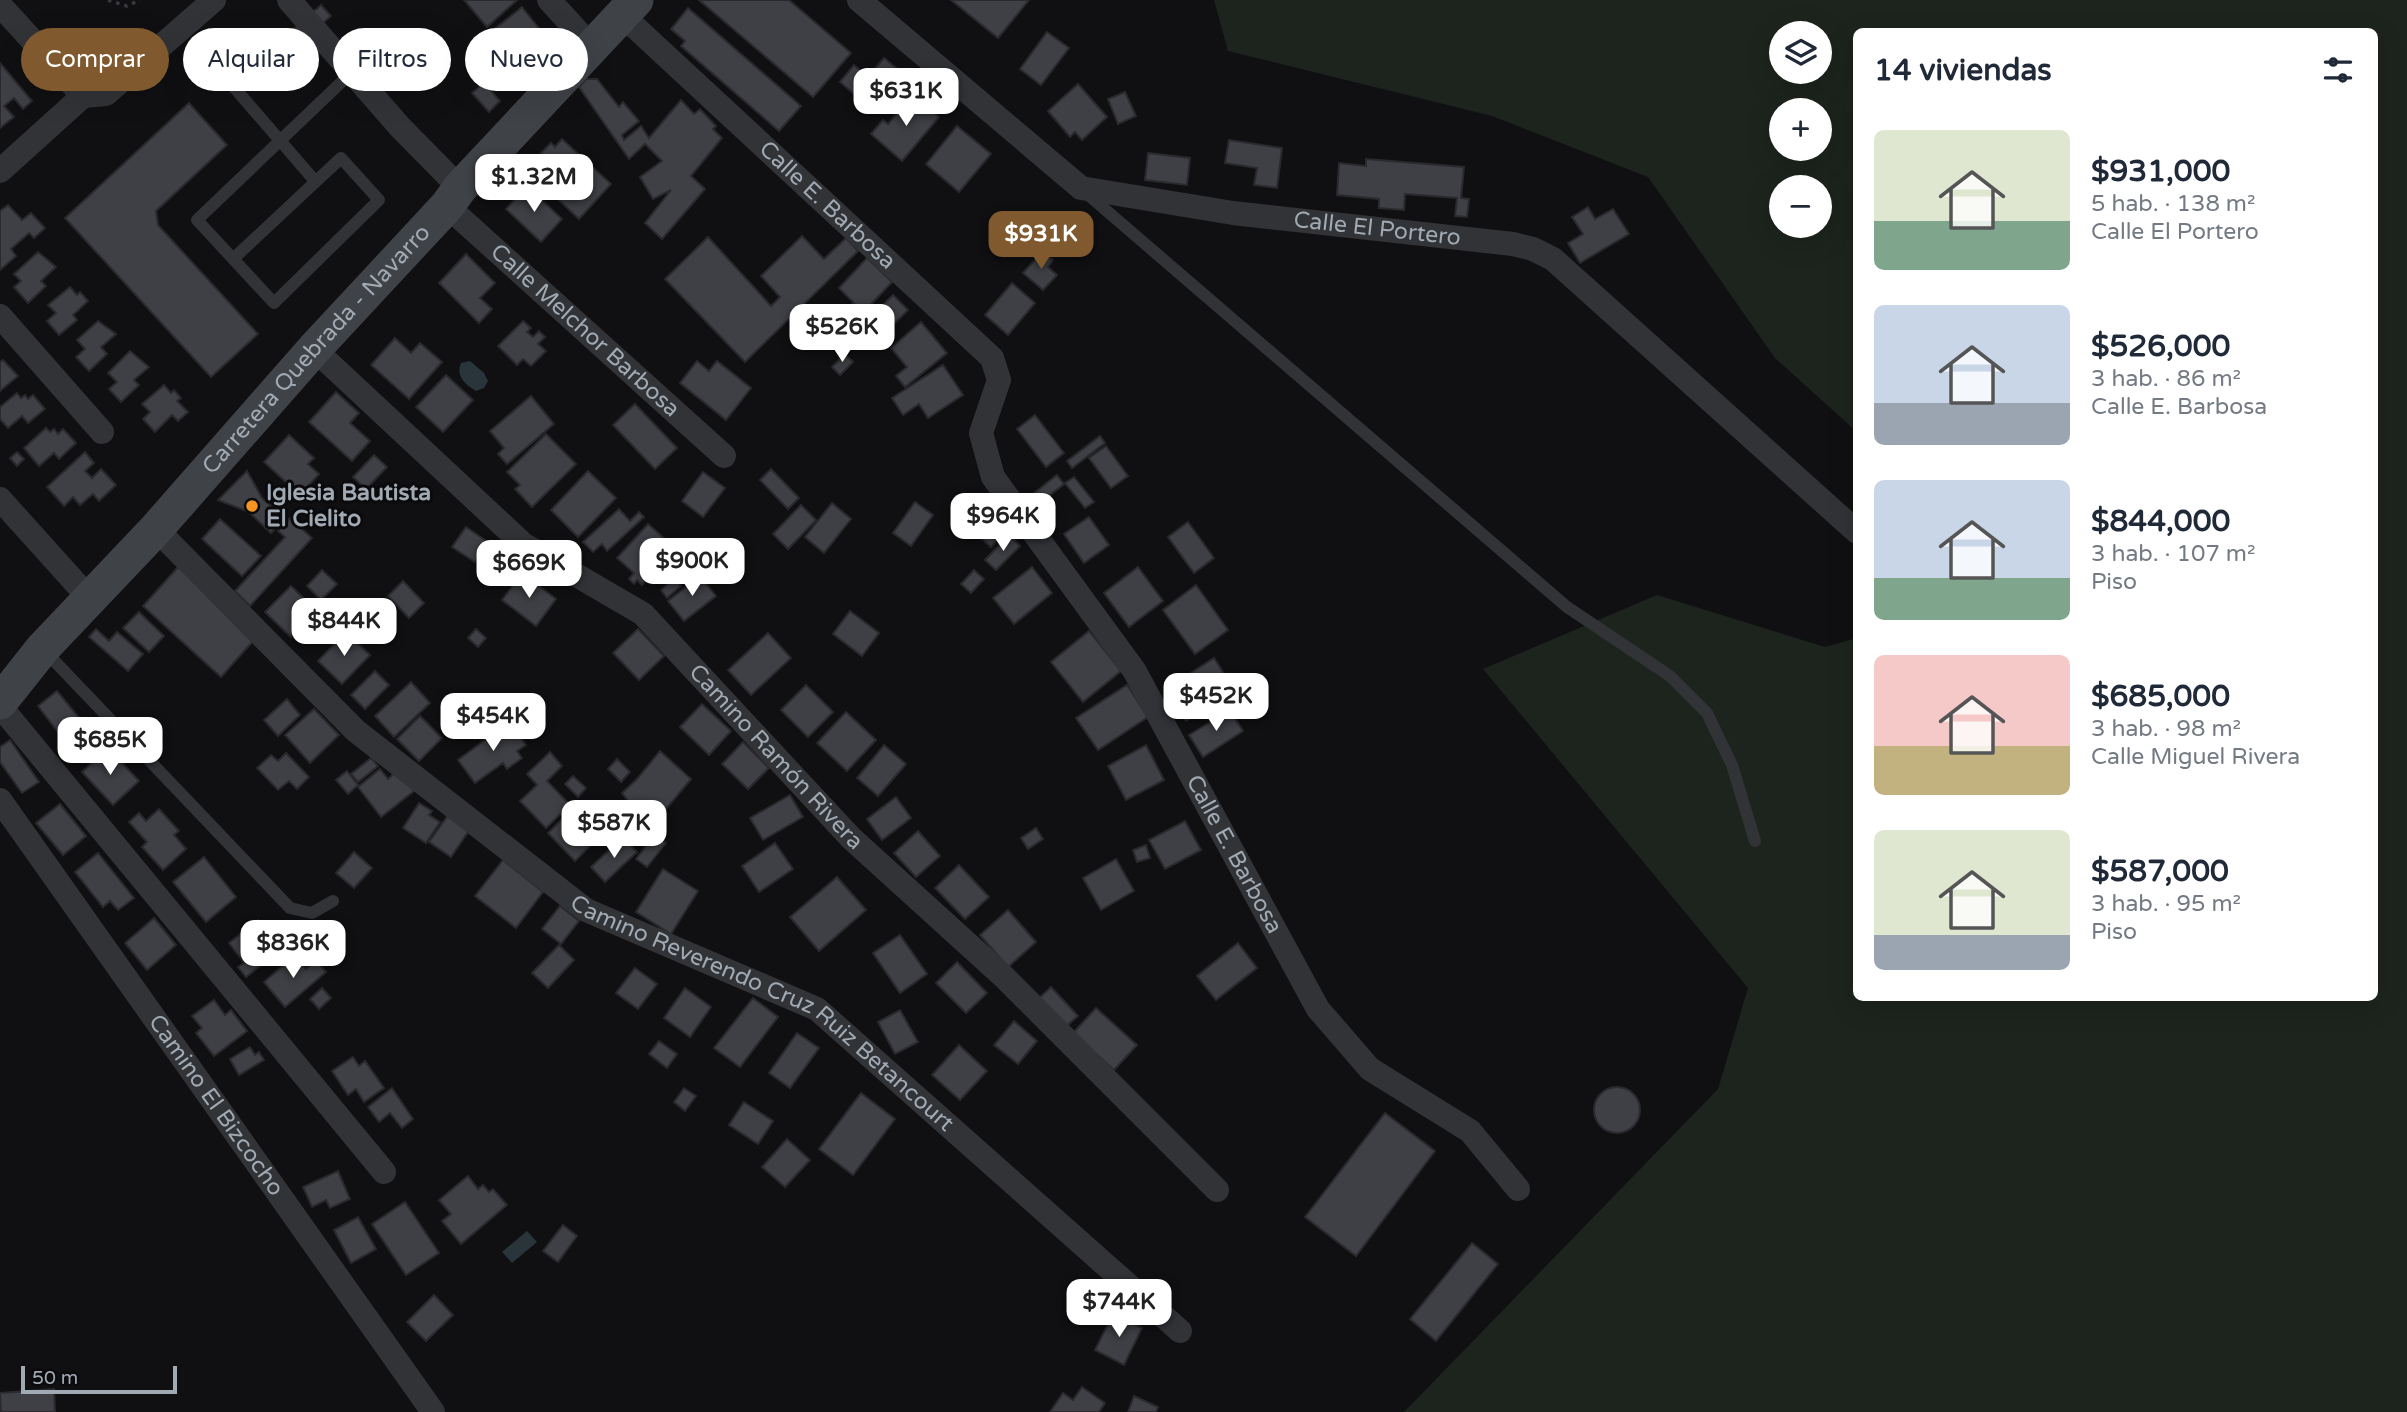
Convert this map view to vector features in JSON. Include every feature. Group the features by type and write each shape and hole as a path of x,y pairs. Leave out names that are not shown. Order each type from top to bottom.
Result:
{"street":[{"path":"0,171 83,96 106,94 214,0"},
{"name":"Calle Melchor Barbosa","path":"289,0 333,50"},
{"path":"549,0 592,47"},
{"path":"859,0 1081,188"},
{"path":"0,5 83,96"},
{"name":"Carretera Quebrada - Navarro","path":"0,704 43,648 156,529 314,349 629,7"},
{"name":"Calle E. Barbosa","path":"629,7 992,358 999,380 981,433 993,477 1134,670 1318,1009 1370,1069 1470,1131 1518,1189"},
{"name":"Calle Melchor Barbosa","path":"369,91 400,127 453,197 724,456"},
{"name":"Calle El Portero","path":"1081,188 1233,213 1461,237 1533,249 1553,259 1853,528"},
{"path":"0,316 102,432"},
{"name":"Camino Ramón Rivera","path":"314,349 523,544 643,614 851,838 1003,976 1217,1191"},
{"path":"0,499 90,599"},
{"name":"Camino Reverendo Cruz Ruiz Betancourt","path":"156,529 356,731 586,910 817,1009 1180,1331"},
{"path":"0,704 384,1172"},
{"name":"Camino El Bizcocho","path":"0,800 433,1412"}],"lane":[{"path":"233,259 341,158 379,200 274,303 233,259 197,219 333,89"},
{"path":"237,91 315,181"},
{"path":"1081,188 1567,607 1670,676 1707,713 1732,765 1755,841"},
{"path":"43,648 290,908 312,913 333,901"}],"path":[{"path":"108,0 127,6 140,0"}],"shaded area":[{"path":"1214,0 2407,0 2407,1412 1404,1412 1718,1089 1748,988 1483,669 1657,595 1825,647 1853,639 1853,1001 2378,1001 2378,28 1853,28 1853,428 1775,358 1648,177 1492,116 1228,51"},
{"path":"470,361 484,373 488,381 484,388 476,391 465,383 459,372 461,363"},
{"path":"527,1231 537,1242 512,1263 502,1252"}],"building":[{"path":"464,0 517,0 487,27"},
{"path":"699,0 789,0 851,53 813,97"},
{"path":"951,0 1029,0 998,38"},
{"path":"321,5 331,16 317,28 295,28"},
{"path":"522,7 539,28 496,28"},
{"path":"688,8 801,106 779,131 681,46 685,41 671,29"},
{"path":"1047,32 1069,48 1041,85 1020,69"},
{"path":"884,58 911,80 887,108 883,105 876,113 840,82 854,65 868,77"},
{"path":"0,63 32,101 23,109 14,98 4,106 14,117 0,128"},
{"path":"588,79 597,79 619,107 623,102 639,121 622,135 624,140 641,126 649,138 681,100 694,114 700,109 716,126 713,129 722,138 691,176 705,189 662,239 645,223 671,190 653,199 640,177 662,161 645,144 629,159 582,91 588,91"},
{"path":"1078,84 1107,117 1082,140 1075,132 1070,137 1048,111"},
{"path":"491,91 500,101 489,112 472,93"},
{"path":"1125,92 1136,116 1118,124 1108,99"},
{"path":"913,94 939,117 902,161 871,134 883,120 888,124"},
{"path":"189,103 227,145 156,211 158,225 258,334 211,377 65,218"},
{"path":"957,126 991,154 959,192 926,164"},
{"path":"562,139 611,184 579,219 530,173 543,158 539,155 551,143 555,147"},
{"path":"1229,140 1282,148 1277,188 1254,185 1257,168 1225,163"},
{"path":"1148,153 1190,158 1187,185 1145,180"},
{"path":"1366,159 1464,167 1461,198 1469,199 1467,217 1455,216 1457,198 1405,194 1404,210 1379,208 1379,199 1337,195 1339,163 1366,166"},
{"path":"527,186 562,219 541,242 506,209"},
{"path":"8,205 22,220 31,213 45,228 34,238 29,233 11,249 16,256 0,270 0,211"},
{"path":"1588,207 1595,219 1613,209 1629,234 1580,263 1568,243 1583,234 1572,217"},
{"path":"802,236 824,259 846,238 858,251 745,362 665,279 708,237 771,306 780,297 761,276"},
{"path":"1043,251 1053,260 1048,267 1057,275 1043,290 1023,273"},
{"path":"38,252 56,267 41,281 46,286 28,303 14,287 21,281 14,274"},
{"path":"466,254 495,283 480,298 492,309 479,323 439,283"},
{"path":"867,258 892,282 861,315 851,305 854,303 839,288"},
{"path":"1012,283 1035,303 1008,335 985,315"},
{"path":"70,287 77,295 80,292 88,301 73,315 77,320 59,335 47,321 56,313 48,305"},
{"path":"893,295 908,310 885,333 870,318"},
{"path":"98,321 116,334 101,347 107,354 89,371 76,357 85,349 77,340"},
{"path":"523,321 531,328 527,332 533,337 539,331 545,337 538,344 546,351 531,366 523,359 517,365 498,346"},
{"path":"921,322 947,353 905,387 896,376 907,367 891,348"},
{"path":"395,338 411,353 420,343 442,362 409,399 371,365"},
{"path":"130,351 149,367 134,380 139,385 121,402 109,389 117,382 108,373"},
{"path":"845,354 853,362 840,375 832,367"},
{"path":"3,360 18,376 0,391 0,362"},
{"path":"697,361 709,371 717,361 751,388 726,420 680,383"},
{"path":"943,365 963,395 928,418 919,404 903,415 892,398"},
{"path":"446,375 473,400 443,432 416,407"},
{"path":"164,385 171,393 174,390 181,398 177,401 188,412 178,421 172,415 155,432 143,419 150,412 142,404"},
{"path":"336,392 359,413 350,423 370,441 352,461 309,422"},
{"path":"17,393 21,398 25,395 28,399 33,395 45,409 28,423 22,416 8,428 0,419 0,407"},
{"path":"531,396 554,424 507,464 498,454 504,448 490,431"},
{"path":"635,404 677,448 655,469 613,425"},
{"path":"1035,415 1064,453 1046,467 1017,429"},
{"path":"46,428 50,432 54,429 58,434 63,429 76,443 59,459 54,453 39,466 24,448"},
{"path":"546,434 576,464 532,507 515,489 520,485 507,472"},
{"path":"289,435 314,458 308,464 319,474 300,495 264,462"},
{"path":"1100,436 1105,443 1072,468 1067,461"},
{"path":"1106,446 1128,476 1111,488 1089,458"},
{"path":"17,452 24,459 17,466 10,458"},
{"path":"85,452 94,463 85,471 92,478 101,469 116,485 99,501 93,494 80,505 73,497 64,506 47,487"},
{"path":"374,455 387,467 366,489 353,477"},
{"path":"771,469 799,498 788,509 760,480"},
{"name":"Iglesia Bautista El Cielito","path":"247,471 262,498 285,518 271,533 249,512 218,500"},
{"path":"588,471 616,498 578,537 551,510"},
{"path":"703,472 725,488 703,517 682,501"},
{"path":"1057,475 1064,484 1040,503 1033,494"},
{"path":"1074,477 1094,502 1085,508 1065,483"},
{"path":"970,499 1006,531 991,547 955,515"},
{"path":"915,502 933,515 911,546 893,533"},
{"path":"832,503 851,519 824,553 805,537"},
{"path":"801,505 816,520 788,549 773,534"},
{"path":"619,509 630,521 639,512 644,517 607,551 602,544 593,552 583,542"},
{"path":"1089,517 1109,545 1084,563 1064,534"},
{"path":"290,518 312,538 250,606 235,591 285,537 278,531"},
{"path":"220,519 261,556 242,576 202,539"},
{"path":"1188,522 1214,558 1194,573 1168,537"},
{"path":"648,524 675,548 642,585 637,580 634,584 629,579 634,573 617,558"},
{"path":"466,527 488,542 475,562 452,547"},
{"path":"1009,535 1020,546 996,570 985,560"},
{"path":"179,566 254,640 221,677 143,606"},
{"path":"1032,567 1052,593 1014,624 993,598"},
{"path":"1138,567 1163,601 1129,627 1104,593"},
{"path":"322,570 337,584 321,600 307,586"},
{"path":"974,570 984,579 971,593 961,584"},
{"path":"522,573 556,599 536,626 502,600"},
{"path":"700,576 716,596 684,621 668,601"},
{"path":"674,578 681,586 667,598 661,590"},
{"path":"403,581 424,603 409,618 388,596"},
{"path":"1196,585 1228,630 1195,654 1163,610"},
{"path":"291,586 317,611 291,637 265,612"},
{"path":"850,611 879,633 862,656 833,634"},
{"path":"139,612 164,636 149,652 123,628"},
{"path":"96,629 109,641 117,632 143,654 128,671 89,637"},
{"path":"476,629 486,638 478,647 468,638"},
{"path":"638,629 664,656 639,680 613,653"},
{"path":"1089,631 1121,671 1083,702 1051,662"},
{"path":"346,632 370,655 342,684 318,661"},
{"path":"768,633 791,658 751,695 728,670"},
{"path":"1214,658 1235,691 1186,721 1166,689"},
{"path":"375,671 389,685 365,709 351,695"},
{"path":"411,682 430,703 394,737 375,716"},
{"path":"806,685 833,712 808,737 781,710"},
{"path":"1127,685 1148,717 1098,750 1076,718"},
{"path":"57,691 81,720 61,736 38,706"},
{"path":"287,699 300,715 278,736 264,720"},
{"path":"702,704 731,731 709,755 680,727"},
{"path":"314,709 339,735 310,763 285,735"},
{"path":"1230,710 1243,731 1203,757 1189,735"},
{"path":"846,712 876,740 847,771 817,743"},
{"path":"420,716 442,738 419,761 397,739"},
{"path":"497,725 504,734 513,727 526,745 517,751 522,758 507,769 503,763 475,783 458,760 486,739 483,735"},
{"path":"10,740 39,782 22,793 0,762 0,747"},
{"path":"743,742 769,768 748,789 722,764"},
{"path":"884,745 906,764 878,796 857,778"},
{"path":"1146,745 1164,780 1126,800 1108,766"},
{"path":"108,748 139,781 113,805 82,772"},
{"path":"660,751 691,779 661,815 647,802 636,811 622,793"},
{"path":"550,752 562,766 547,781 570,805 546,828 520,801 537,785 527,774"},
{"path":"286,753 309,777 297,789 289,781 278,790 257,768 271,755 278,761"},
{"path":"371,758 378,766 358,782 351,774"},
{"path":"617,759 630,772 621,782 608,769"},
{"path":"380,769 388,779 398,770 414,791 381,817 358,787"},
{"path":"347,771 358,785 348,794 336,780"},
{"path":"573,776 586,788 578,797 565,784"},
{"path":"790,795 803,817 763,840 750,818"},
{"path":"896,797 911,818 882,840 867,819"},
{"path":"419,803 432,811 429,815 440,822 426,843 403,828"},
{"path":"60,804 86,836 63,855 36,823"},
{"path":"574,807 601,835 575,861 548,833"},
{"path":"159,809 179,831 174,835 186,849 163,870 142,847 147,842 129,822 139,813 146,821"},
{"path":"449,814 470,829 451,857 429,842"},
{"path":"1185,821 1201,850 1165,869 1149,840"},
{"path":"1036,828 1043,839 1028,849 1021,838"},
{"path":"918,831 940,856 916,877 894,853"},
{"path":"655,834 666,843 647,867 636,859"},
{"path":"623,837 637,852 605,882 591,867"},
{"path":"775,843 793,869 759,892 742,866"},
{"path":"1146,845 1150,858 1137,862 1133,850"},
{"path":"354,852 372,868 354,888 336,873"},
{"path":"98,853 134,898 118,910 110,901 103,907 75,872"},
{"path":"204,857 236,897 206,922 173,882"},
{"path":"1116,859 1134,891 1101,910 1083,878"},
{"path":"503,860 543,892 516,928 475,896"},
{"path":"959,865 989,897 965,919 935,888"},
{"path":"663,869 698,891 671,934 636,912"},
{"path":"837,877 866,910 819,951 790,917"},
{"path":"560,906 579,921 561,944 542,929"},
{"path":"1008,910 1036,942 1008,967 980,935"},
{"path":"154,918 176,945 147,970 125,943"},
{"path":"258,920 281,950 246,977 238,967 244,963 229,943"},
{"path":"900,935 927,974 900,993 873,953"},
{"path":"1238,943 1257,968 1216,1000 1197,976"},
{"path":"559,945 574,960 548,988 532,973"},
{"path":"295,955 306,969 316,960 326,972 285,1007 264,982"},
{"path":"957,962 987,993 966,1013 936,983"},
{"path":"635,968 657,984 638,1009 616,993"},
{"path":"1051,987 1078,1016 1063,1029 1036,1001"},
{"path":"322,988 331,998 319,1009 310,999"},
{"path":"685,988 711,1007 690,1037 664,1018"},
{"path":"753,998 778,1017 740,1067 714,1048"},
{"path":"214,1000 225,1015 231,1010 247,1031 214,1056 196,1033 202,1028 192,1016"},
{"path":"1096,1008 1137,1045 1114,1070 1073,1033"},
{"path":"900,1010 918,1042 895,1054 878,1022"},
{"path":"1014,1021 1037,1041 1018,1064 994,1045"},
{"path":"797,1033 819,1048 790,1088 769,1073"},
{"path":"659,1041 677,1054 667,1068 649,1054"},
{"path":"959,1045 987,1071 960,1100 932,1075"},
{"path":"250,1047 255,1055 259,1052 264,1060 239,1075 230,1059"},
{"path":"353,1057 359,1066 365,1061 384,1088 364,1102 356,1089 348,1095 332,1071"},
{"path":"1617,1087 1633,1094 1640,1110 1633,1126 1617,1133 1601,1126 1594,1110 1601,1094"},
{"path":"392,1088 413,1119 402,1128 390,1113 379,1122 368,1107"},
{"path":"684,1088 696,1096 685,1111 674,1102"},
{"path":"861,1093 895,1119 853,1175 819,1149"},
{"path":"744,1102 773,1121 758,1144 729,1125"},
{"path":"1385,1113 1435,1151 1356,1256 1305,1217"},
{"path":"787,1139 810,1160 785,1187 762,1167"},
{"path":"338,1171 350,1199 330,1208 326,1200 312,1207 303,1187"},
{"path":"468,1176 478,1189 483,1185 489,1192 493,1189 507,1205 461,1244 442,1221 451,1214 439,1200"},
{"path":"405,1202 439,1253 406,1275 372,1224"},
{"path":"358,1217 376,1249 351,1263 334,1230"},
{"path":"563,1225 577,1236 558,1262 543,1251"},
{"path":"1472,1243 1498,1264 1436,1341 1410,1319"},
{"path":"434,1295 453,1315 426,1341 407,1322"},
{"path":"1113,1314 1142,1328 1124,1365 1095,1350"},
{"path":"1082,1387 1105,1403 1099,1412 1050,1412 1063,1393 1073,1400"},
{"path":"54,1389 55,1412 1,1412 0,1393"},
{"path":"1134,1396 1158,1407 1156,1412 1128,1412"}],"place":[{"name":"Iglesia Bautista El Cielito","path":"252,506"}]}
